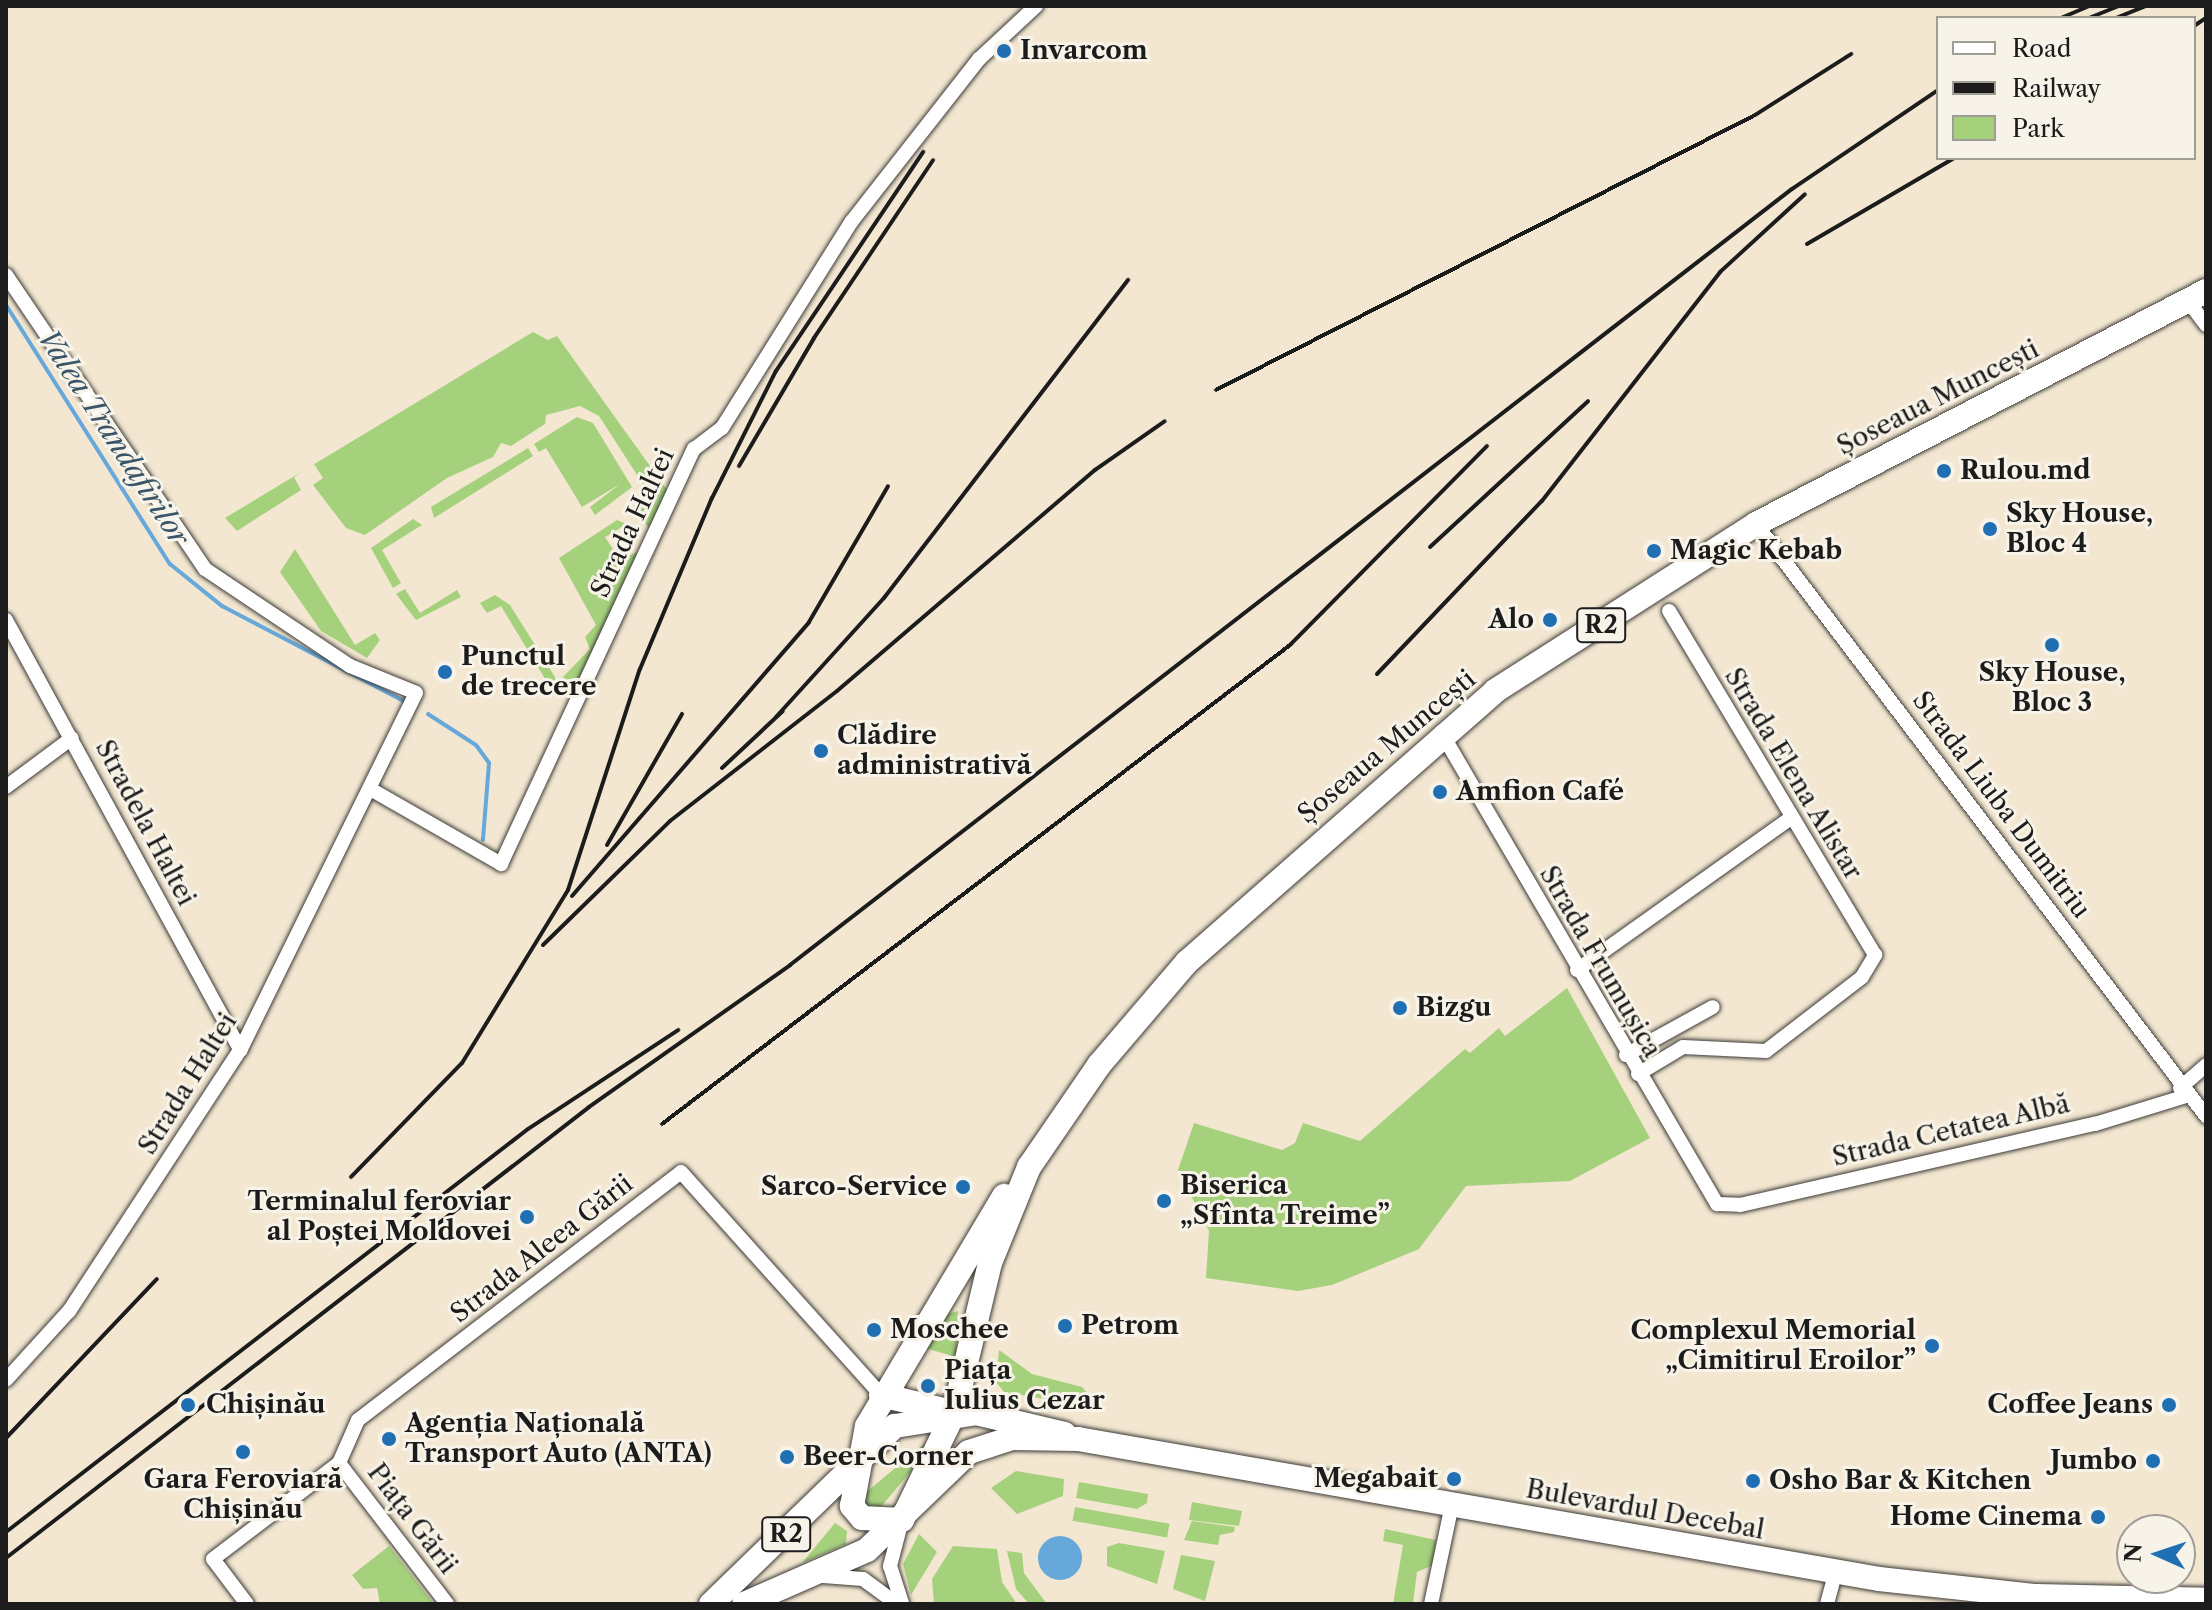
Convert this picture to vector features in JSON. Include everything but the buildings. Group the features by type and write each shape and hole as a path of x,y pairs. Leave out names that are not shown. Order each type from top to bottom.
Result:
{"main road":[{"name":"Șoseaua Muncești","path":"857,1460 881,1395 936,1305 1099,1065 1187,962 1441,732 1756,524 2197,296"},
{"name":"Șoseaua Muncești","path":"954,1413 977,1314 1029,1167"},
{"path":"936,1305 952,1300 977,1314"},
{"path":"967,1367 986,1401 1009,1416"},
{"path":"881,1395 954,1413"},
{"path":"902,1520 857,1513 857,1460 895,1426 954,1413"},
{"name":"Bulevardul Decebal","path":"954,1413 1009,1416 1078,1439 1836,1571 2036,1596 2206,1600"},
{"name":"R2","path":"744,1604 867,1550 902,1520 954,1413"},
{"name":"Bulevardul Decebal","path":"902,1520 982,1444 1078,1439"},
{"name":"R2","path":"711,1604 857,1460"}],"street":[{"name":"Strada Haltei","path":"372,790 501,864 694,449 722,428 852,221 979,59 1036,6"},
{"name":"Strada Haltei","path":"6,275 205,569 350,666 416,693 372,790 240,1050 69,1311 6,1380"},
{"path":"2197,296 2206,325"},
{"name":"Strada Liuba Dumitriu","path":"1756,524 2183,1092 2206,1116"},
{"name":"Strada Elena Alistar","path":"1638,1074 1683,1047 1766,1051 1873,962 1871,945 1669,611"},
{"name":"Stradela Haltei","path":"6,620 240,1050"},
{"name":"Strada Frumușica","path":"1441,732 1702,1188 1726,1208"},
{"path":"6,787 72,738"},
{"path":"1577,970 1792,817"},
{"path":"1626,1055 1713,1007"},
{"name":"Strada Cetatea Albă","path":"1726,1208 2183,1092 2206,1065"},
{"name":"Strada Aleea Gării","path":"247,1604 213,1559 339,1463 358,1420 684,1172 819,1335 881,1395"},
{"name":"Piața Gării","path":"339,1463 447,1604"},
{"path":"1431,1604 1452,1504"},
{"path":"900,1604 890,1566 902,1520"},
{"path":"1827,1604 1836,1571"},
{"path":"807,1576 853,1575 900,1604"}],"green space":[{"path":"533,332 548,340 557,336 670,494 651,531 633,508 640,496 652,498 599,416 580,406 546,415 545,424 511,446 501,443 493,457 447,478 365,535 346,528 313,485 323,478 314,464"},
{"path":"577,417 593,423 632,487 595,515 590,507 620,484 582,507 546,448 539,452 534,444"},
{"path":"528,448 533,456 434,518 431,507"},
{"path":"309,468 294,477 301,490 237,531 225,518"},
{"path":"413,519 422,525 382,550 401,583 393,588 371,548"},
{"path":"617,520 627,524 605,537 620,560 643,549 573,692 563,677 590,649 585,637 596,625 559,558"},
{"path":"295,549 355,645 375,633 380,640 367,658 321,631 280,572"},
{"path":"405,589 420,613 457,590 461,597 416,620 396,594"},
{"path":"495,595 510,605 555,677 556,697 501,606 487,613 480,603"},
{"path":"1567,988 1650,1138 1570,1181 1466,1186 1419,1249 1332,1285 1298,1291 1206,1278 1209,1231 1178,1170 1194,1123 1282,1150 1295,1143 1303,1123 1360,1141 1465,1049 1470,1053 1499,1028 1505,1036"},
{"path":"958,1311 956,1357 925,1348 947,1314"},
{"path":"999,1350 1032,1374 1082,1387 1101,1409 1004,1392 996,1382"},
{"path":"929,1440 928,1451 874,1515 858,1499"},
{"path":"1016,1471 1064,1479 1063,1496 1017,1514 991,1488"},
{"path":"1079,1482 1148,1494 1147,1503 1137,1509 1076,1498"},
{"path":"1192,1502 1242,1511 1239,1526 1189,1520"},
{"path":"1075,1507 1170,1524 1167,1537 1073,1521"},
{"path":"1192,1521 1235,1527 1234,1532 1220,1535 1218,1545 1184,1540"},
{"path":"835,1523 847,1531 846,1544 802,1563"},
{"path":"1385,1529 1436,1540 1433,1565 1417,1572 1413,1603 1423,1604 1393,1604 1403,1545 1383,1541"},
{"path":"919,1534 937,1552 911,1595 903,1564"},
{"path":"1119,1543 1165,1551 1157,1584 1107,1566 1107,1547"},
{"path":"389,1546 434,1604 380,1604 377,1588 363,1589 352,1575"},
{"path":"953,1546 997,1549 1002,1582 1017,1604 934,1604 932,1579"},
{"path":"1007,1551 1022,1553 1024,1573 1047,1604 1029,1604 1016,1589"},
{"path":"1181,1555 1215,1561 1205,1601 1173,1589"}],"water":[{"path":"1060,1536 1076,1542 1082,1558 1076,1574 1060,1580 1044,1574 1038,1558 1044,1542"}],"waterway":[{"name":"Valea Trandafirilor","path":"6,305 170,564 222,606 404,701"},
{"name":"Valea Trandafirilor","path":"428,714 476,745 489,763 483,840"}],"railway":[{"path":"2066,16 2089,6"},
{"path":"2094,16 2119,6"},
{"path":"2121,16 2145,6"},
{"path":"2196,25 2206,18"},
{"path":"1216,390 1755,115 1851,54"},
{"path":"6,1558 589,1107 790,965 1792,189 1936,91"},
{"path":"351,1177 462,1063 568,890 640,669 712,498 776,371 923,152"},
{"path":"739,466 814,338 933,160"},
{"path":"1807,244 1951,160"},
{"path":"1377,674 1542,501 1720,272 1805,194"},
{"path":"776,717 884,598 1128,280"},
{"path":"1430,547 1588,401"},
{"path":"543,945 670,821 837,691 1095,470 1165,421"},
{"path":"662,1124 1290,645 1487,446"},
{"path":"572,896 809,622 888,486"},
{"path":"722,768 783,711"},
{"path":"607,845 682,714"},
{"path":"6,1532 528,1129 678,1030"},
{"path":"6,1438 157,1279"}],"place":[{"name":"Invarcom","path":"1004,51"},
{"name":"Rulou.md","path":"1944,471"},
{"name":"Sky House, Bloc 4","path":"1990,529"},
{"name":"Magic Kebab","path":"1654,551"},
{"name":"Alo","path":"1550,620"},
{"name":"Sky House, Bloc 3","path":"2052,645"},
{"name":"Punctul de trecere","path":"445,672"},
{"name":"Clădire administrativă","path":"821,751"},
{"name":"Amfion Café","path":"1440,792"},
{"name":"Bizgu","path":"1400,1008"},
{"name":"Sarco-Service","path":"963,1187"},
{"name":"Biserica „Sfînta Treime”","path":"1164,1201"},
{"name":"Terminalul feroviar al Poștei Moldovei","path":"527,1217"},
{"name":"Petrom","path":"1065,1326"},
{"name":"Moschee","path":"874,1330"},
{"name":"Complexul Memorial „Cimitirul Eroilor”","path":"1932,1346"},
{"name":"Piața Iulius Cezar","path":"928,1386"},
{"name":"Chișinău","path":"188,1405"},
{"name":"Coffee Jeans","path":"2169,1405"},
{"name":"Agenția Națională Transport Auto (ANTA)","path":"389,1439"},
{"name":"Gara Feroviară Chișinău","path":"243,1452"},
{"name":"Beer-Corner","path":"787,1457"},
{"name":"Jumbo","path":"2153,1461"},
{"name":"Megabait","path":"1454,1479"},
{"name":"Osho Bar & Kitchen","path":"1753,1481"},
{"name":"Home Cinema","path":"2098,1517"}]}
